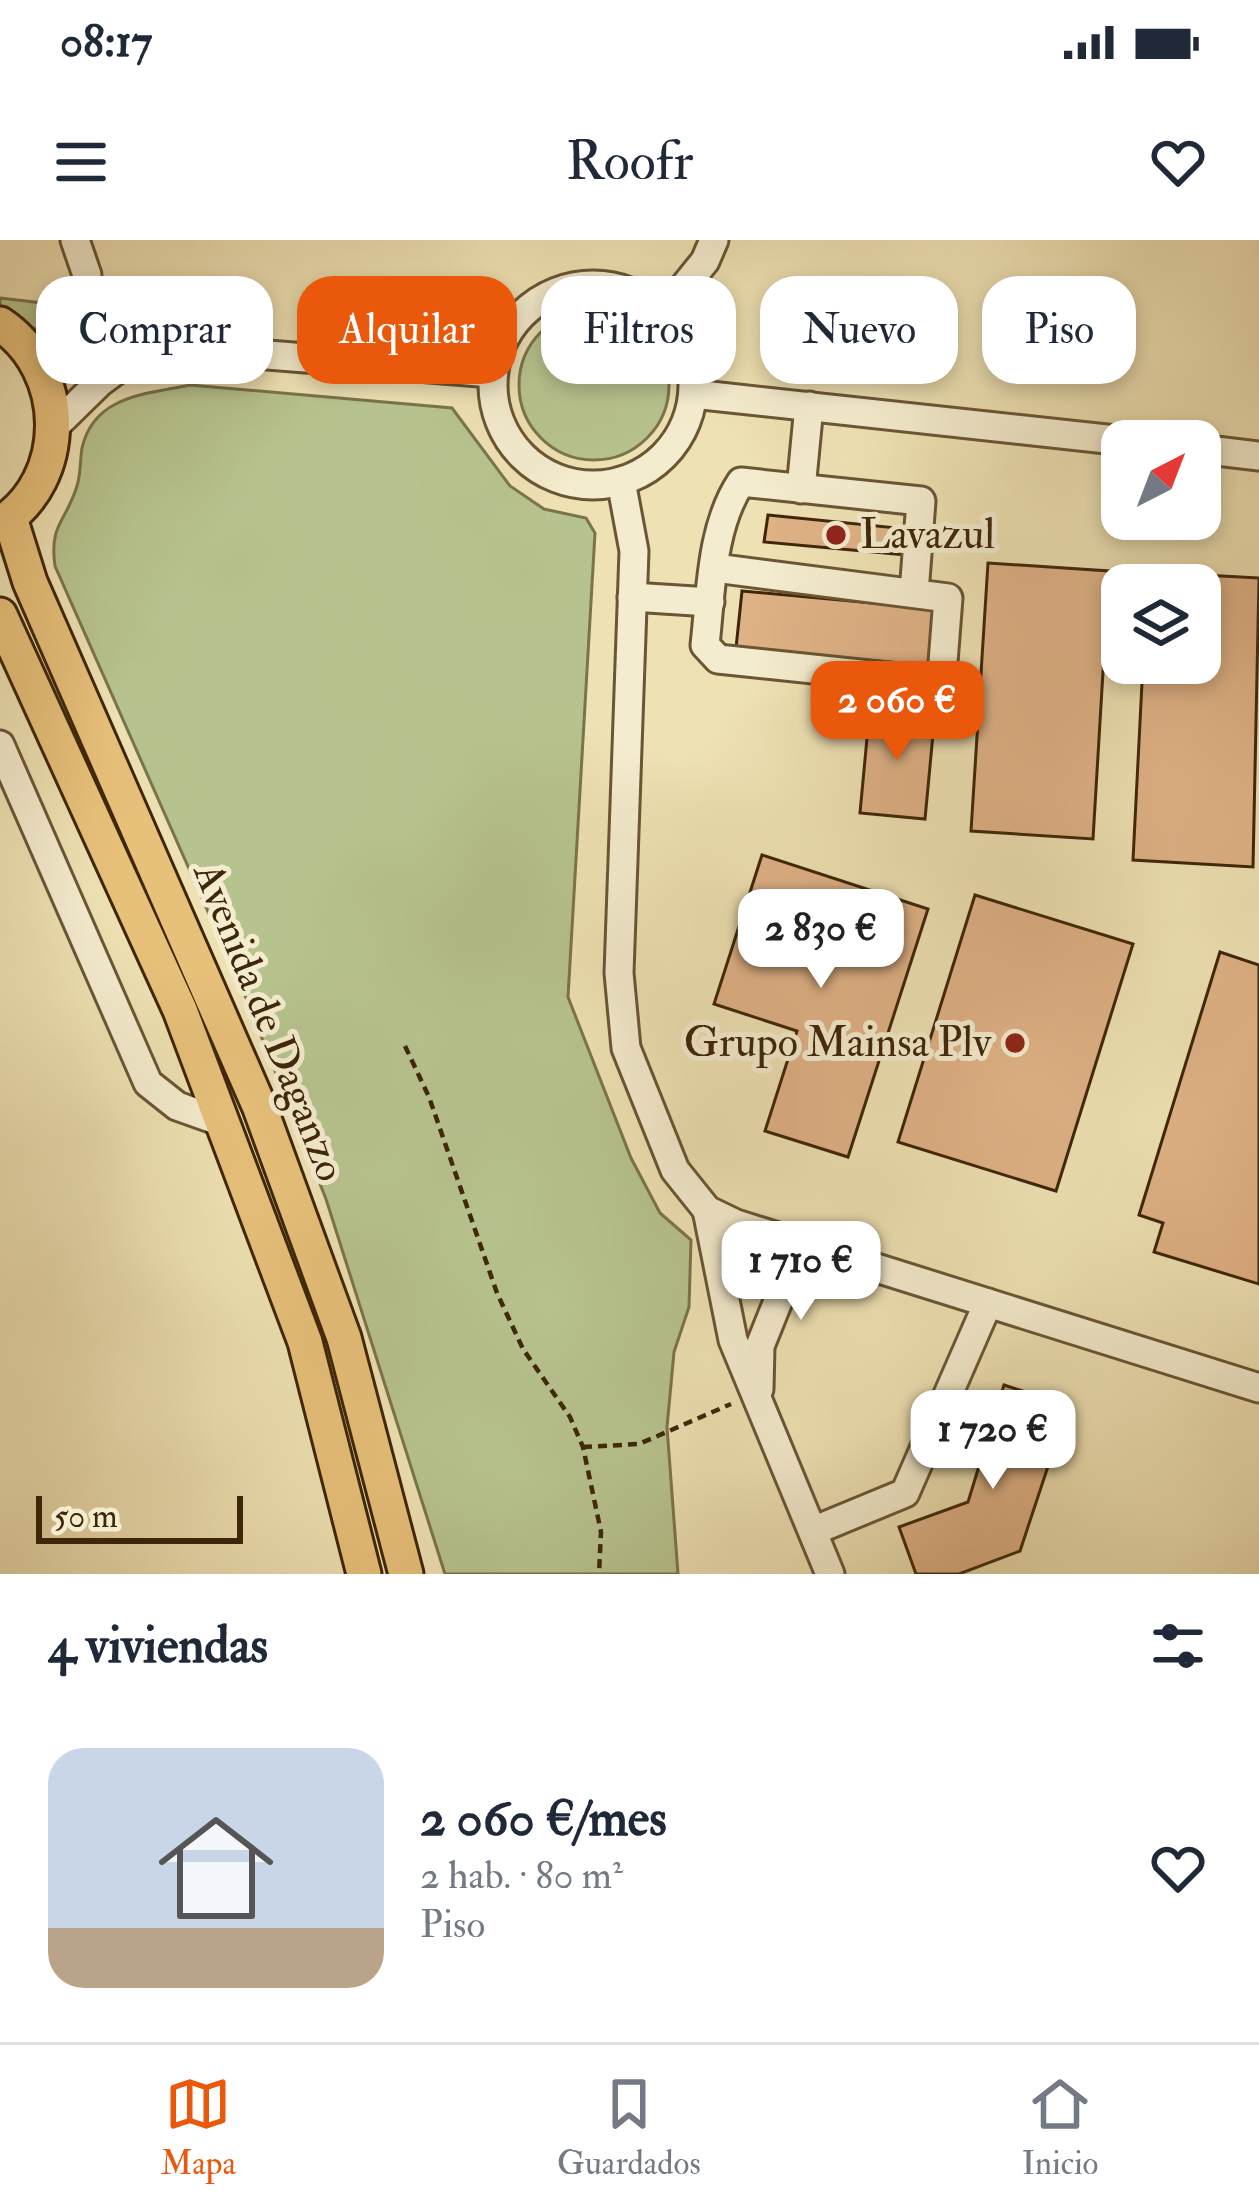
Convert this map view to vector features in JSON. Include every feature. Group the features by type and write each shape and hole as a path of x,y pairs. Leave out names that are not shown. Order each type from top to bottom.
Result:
{"main road":[{"path":"0,324 28,349 51,400 54,428 41,477 5,521"},
{"name":"Avenida de Daganzo","path":"5,521 260,1108 344,1338 406,1574"},
{"name":"Avenida de Daganzo","path":"0,615 180,1010 305,1342 364,1574"}],"street":[{"path":"75,240 86,276"},
{"path":"693,276 714,240"},
{"path":"28,349 36,349"},
{"path":"54,428 104,384"},
{"path":"494,384 495,408 508,438 530,463 558,479 592,485 621,481 648,469 672,447 686,423 691,384"},
{"path":"693,394 1101,438"},
{"path":"801,489 809,406"},
{"path":"1221,451 1259,456"},
{"path":"621,481 634,551 619,973 626,1048 675,1170 707,1210 733,1340 759,1393 830,1574"},
{"path":"715,568 948,598 942,675 936,682 718,659 705,645 710,602 724,506 741,482 921,501 914,593"},
{"path":"632,597 710,602"},
{"path":"0,745 148,1083 177,1106 222,1122"},
{"path":"707,1210 1259,1388"},
{"path":"759,1393 760,1346 802,1244"},
{"path":"813,1531 905,1493 988,1303"}],"path":[{"path":"405,1046 429,1097 496,1292 523,1348 570,1417 583,1447 602,1532 599,1574"},
{"path":"583,1447 639,1444 759,1393"}],"green space":[{"path":"0,298 36,302 36,329 32,328 0,306"},
{"path":"541,332 541,384 669,384 663,414 647,438 623,454 594,460 565,454 541,438 525,414 519,385 525,356"},
{"path":"190,385 452,408 510,486 544,509 586,518 595,533 568,997 631,1158 660,1213 691,1240 689,1307 674,1352 667,1427 678,1574 445,1574 326,1199 244,993 55,566 56,532 77,486 88,430 124,400"}],"building":[{"name":"Lavazul","path":"768,515 907,529 907,555 764,542"},
{"path":"988,563 1101,570 1102,684 1093,839 971,831"},
{"path":"1221,576 1259,578 1253,867 1133,860 1142,684 1221,684"},
{"path":"742,591 937,609 932,666 736,648"},
{"path":"870,706 935,713 925,819 860,813"},
{"path":"762,855 928,909 848,1157 765,1131 797,1031 714,1004"},
{"name":"Grupo Mainsa Plv","path":"975,895 1133,944 1056,1191 898,1142"},
{"path":"1220,952 1259,965 1259,1284 1154,1252 1163,1223 1139,1215"},
{"path":"1004,1385 1068,1406 1020,1551 959,1574 916,1574 899,1527 968,1502"}],"place":[{"name":"Lavazul","path":"836,535"},
{"name":"Grupo Mainsa Plv","path":"1015,1043"}]}
